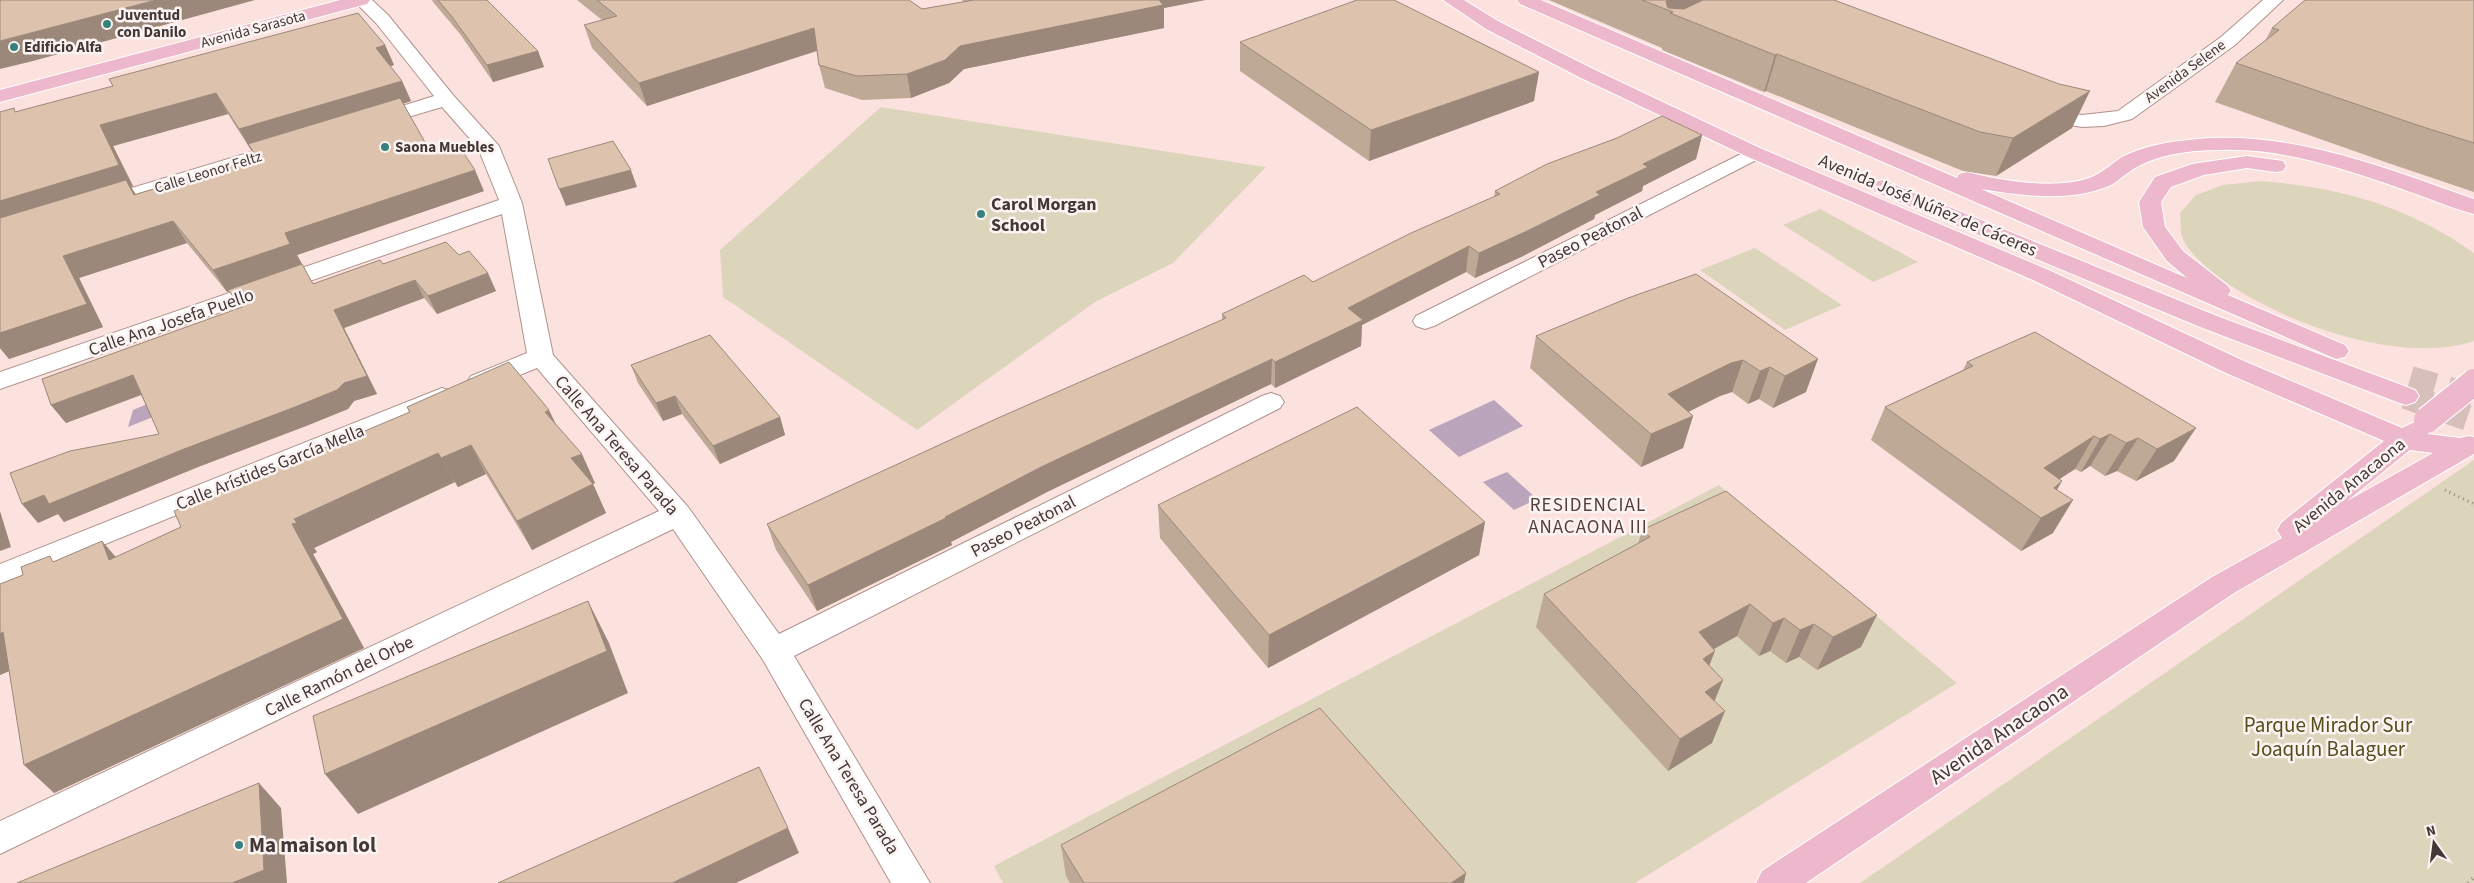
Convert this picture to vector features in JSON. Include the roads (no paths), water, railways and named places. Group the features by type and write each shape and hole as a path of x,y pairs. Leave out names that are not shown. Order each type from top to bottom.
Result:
{"main road":[{"name":"Avenida Sarasota","path":"76,57 296,0"},
{"path":"1452,0 1492,25 1586,73 1755,153 2043,276 2235,367 2406,440 2469,445"},
{"name":"Avenida José Núñez de Cáceres","path":"1456,0 1897,193 2171,306 2326,367 2408,388 2271,324 1526,0"},
{"name":"Avenida Sarasota","path":"0,96 367,11"},
{"path":"1769,106 1860,135 1948,174 1979,183 2009,188 2079,187 2101,181 2132,161 2186,146 2221,143 2303,154 2363,169 2471,217"},
{"path":"2271,324 2214,287 2175,256 2154,227 2150,202 2163,182 2200,169 2247,162 2309,169 2471,217"},
{"name":"Avenida Anacaona","path":"2223,585 2406,440 2427,420 2474,382"},
{"name":"Avenida Anacaona","path":"1775,883 2223,585 2469,445"}],"street":[{"name":"Avenida Selene","path":"2021,105 2049,116 2086,121 2107,121 2125,115 2228,40 2274,0"},
{"path":"367,11 488,146 512,203 541,357"},
{"path":"351,128 446,99"},
{"name":"Calle Leonor Feltz","path":"85,210 313,140"},
{"name":"Paseo Peatonal","path":"1425,321 1755,153"},
{"name":"Calle Ana Josefa Puello","path":"0,381 512,203"},
{"name":"Calle Ana Teresa Parada","path":"541,357 678,514 774,651 911,883"},
{"name":"Calle Arístides García Mella","path":"0,576 541,357"},
{"name":"Paseo Peatonal","path":"774,651 1271,402"},
{"name":"Calle Ramón del Orbe","path":"0,838 678,514"}],"tunnel":[{"path":"2410,379 2474,397"},
{"path":"2406,396 2474,420"}],"place":[{"name":"Juventud con Danilo","path":"107,24"},
{"name":"Edificio Alfa","path":"14,47"},
{"name":"Saona Muebles","path":"385,147"},
{"name":"Carol Morgan School","path":"981,214"},
{"name":"Ma maison lol","path":"239,845"}],"district":[{"name":"RESIDENCIAL ANACAONA III","path":"1588,515"}],"park label":[{"name":"Parque Mirador Sur Joaquín Balaguer","path":"2328,737"}]}
